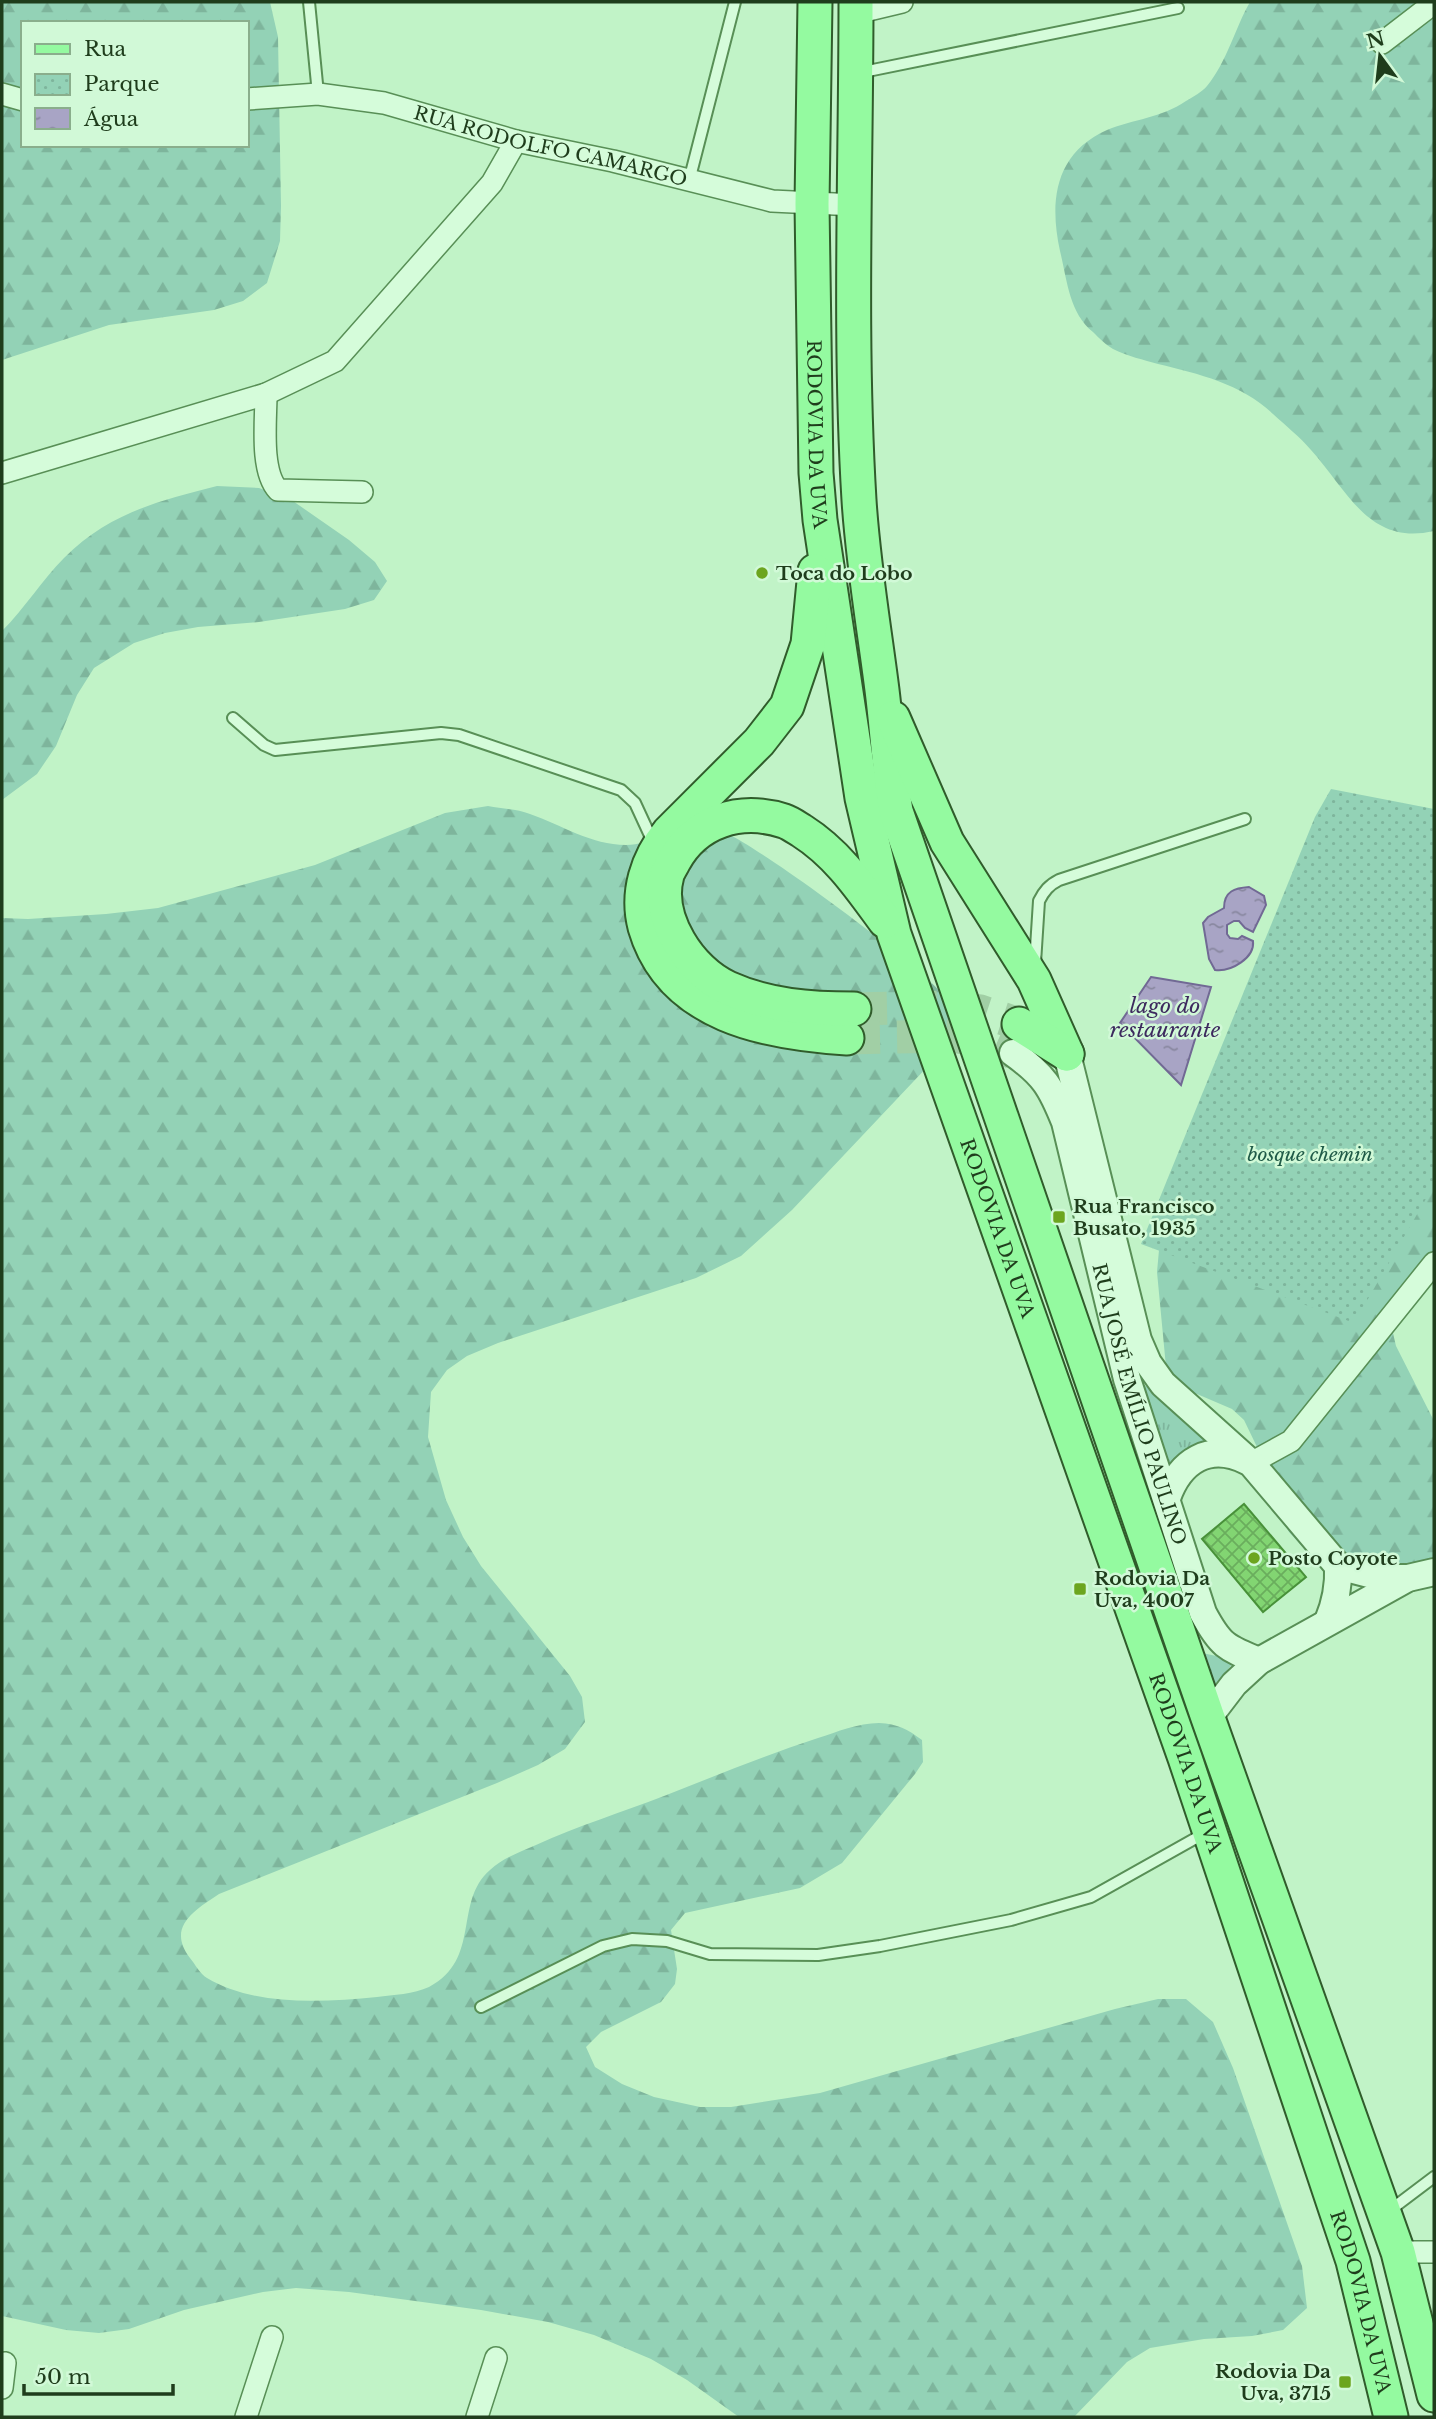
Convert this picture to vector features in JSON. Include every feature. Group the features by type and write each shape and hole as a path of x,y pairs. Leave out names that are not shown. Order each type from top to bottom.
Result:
{"main road":[{"name":"RODOVIA DA UVA","path":"815,2 812,204 816,474 820,520 862,798 894,934 1209,1831 1353,2261 1391,2417"},
{"name":"RODOVIA DA UVA","path":"856,7 856,414 859,502 883,693 888,769 896,811 1208,1718 1398,2252 1434,2395"},
{"path":"820,520 808,643 788,706 759,742 668,832 656,848 646,869 641,912 652,949 678,984 707,1005 749,1024 798,1035 850,1023 807,1009 764,1001 726,988 699,968 677,941 665,909 667,875 681,848 705,827 732,817 757,816 786,821 837,858 894,934"},
{"path":"883,693 947,842 1034,980 1067,1054"},
{"path":"1016,1039 1067,1054"}],"street":[{"path":"856,7 902,2"},
{"path":"1382,43 1434,3"},
{"path":"2,94 21,99"},
{"name":"RUA RODOLFO CAMARGO","path":"248,99 318,94 384,103 516,141 613,161 772,201 855,205"},
{"path":"2,473 266,394 335,361 492,183 516,141"},
{"path":"266,394 267,471 271,483 278,490 362,492"},
{"name":"RUA JOSÉ EMÍLIO PAULINO","path":"1016,1039 1053,1091 1065,1122 1127,1379 1203,1613 1216,1638 1233,1650 1259,1661"},
{"name":"RUA JOSÉ EMÍLIO PAULINO","path":"1067,1054 1138,1340 1148,1363 1163,1384 1251,1463 1338,1566"},
{"path":"1167,1498 1173,1480 1184,1466 1200,1457 1217,1453 1235,1455 1251,1463 1291,1440 1434,1263"},
{"path":"1328,1620 1336,1603 1338,1566 1384,1578 1408,1578 1434,1572"},
{"path":"1208,1718 1234,1684 1259,1661 1328,1620 1408,1578"},
{"path":"1398,2252 1434,2252"},
{"path":"246,2417 272,2337"},
{"path":"477,2417 496,2358"},
{"path":"2,2388 5,2363"}],"lane":[{"path":"309,2 318,94"},
{"path":"689,181 735,2"},
{"path":"855,73 1178,8"},
{"path":"233,718 264,745 275,750 431,734 459,735 621,790 635,803 656,848"},
{"path":"1034,980 1039,901 1043,892 1051,885 1059,880 1245,819"},
{"path":"481,2007 603,1946 632,1939 667,1941 710,1954 818,1955 880,1946 1011,1920 1091,1898 1209,1831"},
{"path":"1384,2215 1434,2177"}],"green space":[{"path":"2,2 270,2 278,37 281,206 280,241 267,283 243,301 214,310 109,325 2,360"},
{"path":"1250,2 1434,2 1434,531 1412,534 1376,523 1349,498 1307,445 1261,404 1219,382 1113,349 1085,324 1070,295 1055,214 1056,197 1066,165 1090,140 1107,130 1177,107 1203,90 1220,66"},
{"path":"217,486 259,488 290,499 349,540 375,562 387,581 374,600 345,609 259,622 198,627 165,633 134,643 94,668 77,695 56,746 37,774 2,800 2,631 64,558 99,530 135,511"},
{"name":"bosque chemin","path":"1331,789 1434,809 1434,1185 1354,1323 1141,1244 1315,817"},
{"path":"488,806 525,812 589,838 613,844 647,842 690,828 702,827 714,828 732,836 798,879 911,965 949,1002 952,1027 945,1043 930,1064 792,1210 741,1256 696,1278 498,1343 467,1356 447,1370 431,1392 428,1437 446,1500 463,1537 481,1566 570,1676 582,1697 585,1722 565,1749 538,1765 219,1894 186,1920 181,1937 183,1947 207,1978 247,1994 268,1998 335,2000 397,1995 423,1989 445,1975 456,1961 462,1946 472,1898 479,1883 490,1870 506,1859 568,1832 848,1728 879,1723 897,1726 922,1740 923,1762 842,1863 800,1888 685,1913 671,1930 677,1969 675,1984 661,2002 601,2032 586,2047 595,2067 622,2084 654,2097 700,2107 731,2107 820,2093 1115,2009 1158,1999 1186,1999 1213,2022 1233,2068 1302,2266 1307,2308 1283,2330 1150,2348 1127,2362 1074,2417 739,2417 687,2380 651,2359 594,2335 548,2322 481,2310 349,2292 296,2288 263,2292 184,2310 129,2329 99,2333 66,2330 2,2316 2,918 106,914 158,908 315,865 445,813"},
{"path":"1434,1141 1434,1259 1414,1270 1396,1292 1389,1316 1396,1346 1434,1421 1434,1559 1403,1569 1339,1570 1310,1555 1289,1532 1244,1420 1232,1409 1197,1394 1168,1388 1157,1272 1161,1228"},
{"path":"1143,1384 1210,1437 1165,1466"},
{"path":"1197,1652 1236,1660 1209,1691"}],"water":[{"path":"1249,887 1264,896 1266,905 1253,932 1239,921 1234,921 1227,925 1227,934 1230,938 1238,939 1242,936 1253,941 1253,947 1241,963 1228,969 1215,970 1209,959 1203,923 1224,908 1224,902 1231,891"},
{"name":"lago do restaurante","path":"1151,977 1211,987 1181,1085 1120,1023"}],"building":[{"name":"Posto Coyote","path":"1244,1504 1306,1577 1263,1612 1202,1539"}],"tunnel":[{"path":"854,1009 944,1007 980,1011 1019,1024"},
{"path":"847,1038 952,1036 988,1042 1013,1053"}],"place":[{"name":"Toca do Lobo","path":"762,573"},
{"name":"Rua Francisco Busato, 1935","path":"1059,1217"},
{"name":"Posto Coyote","path":"1254,1558"},
{"name":"Rodovia Da Uva, 4007","path":"1080,1589"},
{"name":"Rodovia Da Uva, 3715","path":"1345,2382"}]}
